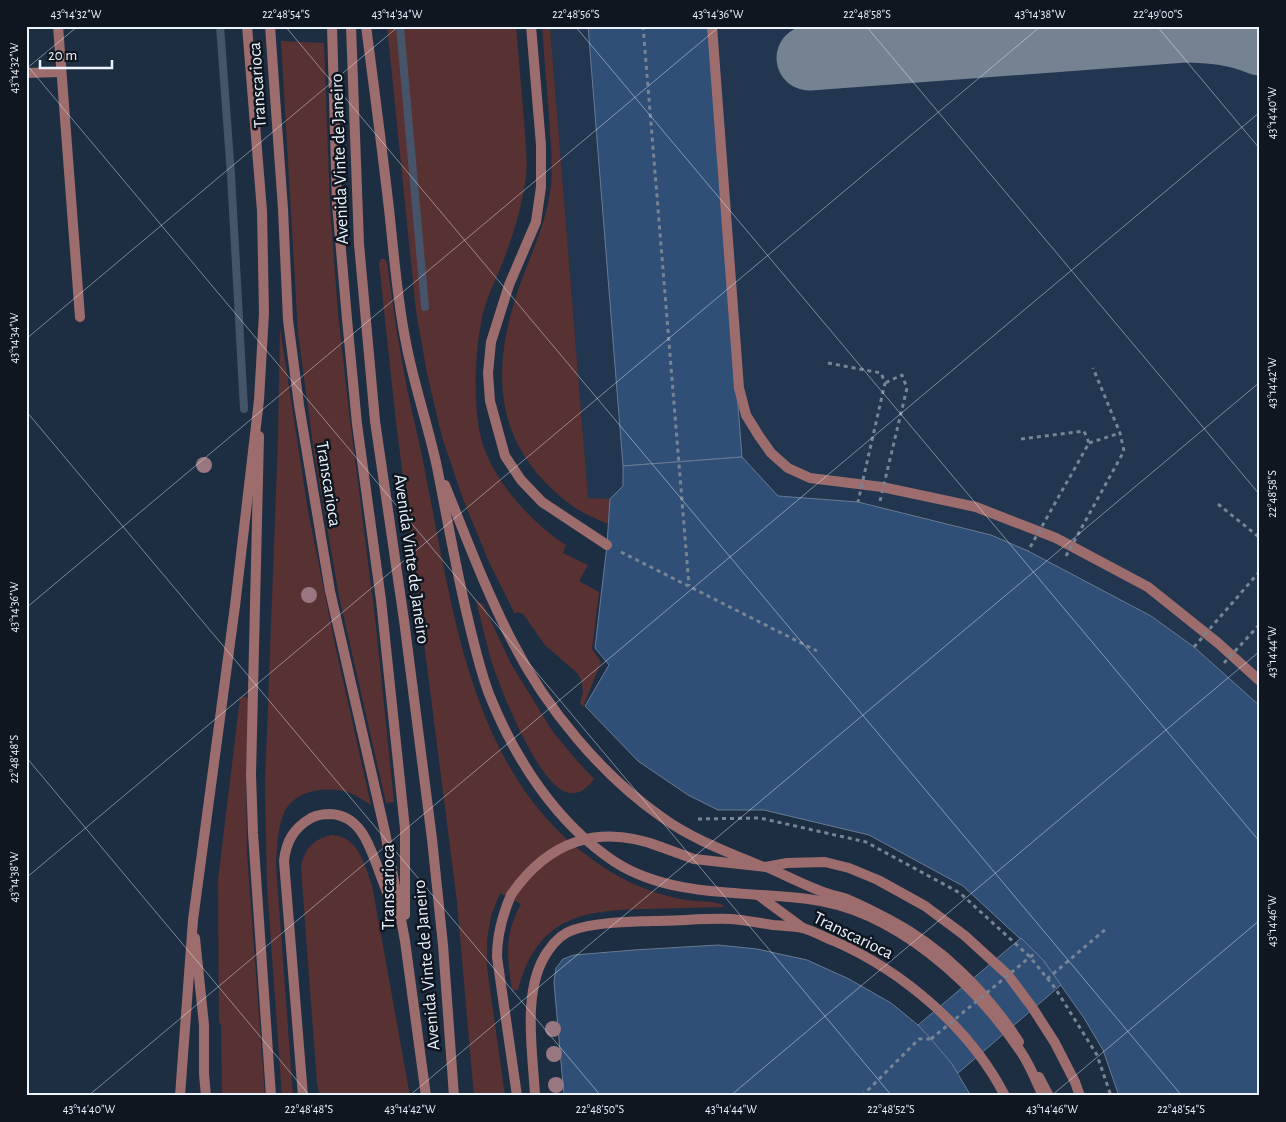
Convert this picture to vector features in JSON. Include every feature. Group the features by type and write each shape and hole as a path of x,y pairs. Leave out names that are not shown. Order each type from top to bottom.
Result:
{"street":[{"path":"58,26 80,317"},
{"path":"248,26 262,211 264,313 259,400 251,775 253,833 271,1096"},
{"name":"Transcarioca","path":"270,26 284,208 288,320 299,405 330,591 385,832 405,941 426,1096"},
{"name":"Transcarioca","path":"332,26 337,204 357,424 381,600 405,829 405,941"},
{"name":"Avenida Vinte de Janeiro","path":"351,26 359,244 375,421 404,620 432,839 443,945 454,1096"},
{"path":"366,26 406,343 435,461 475,650 489,693 508,737 530,774 551,804 592,845 617,863 631,870 684,888 811,899 846,906 878,921 913,942 943,964 977,995 1023,1054 1043,1096"},
{"path":"531,26 541,145 541,188 536,222 509,285 491,342 488,373 490,401 505,456 522,480 542,502 607,545"},
{"path":"712,26 739,388 746,415 771,453 788,468 810,478 882,487 976,507 1056,538 1148,587 1260,681"},
{"path":"26,73 61,72"},
{"path":"180,1096 193,920 259,400"},
{"path":"435,461 512,642 557,714 580,742 631,793 663,819 702,841 818,890 847,900 889,920 917,937 948,960 984,995 1004,1019 1026,1053 1049,1096"},
{"name":"Transcarioca","path":"303,1096 284,861 289,838 297,829 315,816 336,814 349,819 360,829 368,842 405,941"},
{"path":"517,1096 497,957 497,939 500,924 511,895 520,881 543,858 565,845 579,840 594,838 634,839 694,859 764,866 794,862 825,862 849,868 878,880 925,906 964,934 1008,975 1032,1007 1055,1043 1080,1096"},
{"path":"758,895 804,928"},
{"name":"Transcarioca","path":"535,1096 532,993 538,969 560,937 572,930 590,926 642,921 731,919 804,928 880,964 920,994 970,1042 987,1065 1005,1096"},
{"path":"193,920 204,1025 206,1096"}],"path":[{"path":"643,26 689,586"},
{"path":"828,363 881,373 885,383 858,502"},
{"path":"1066,556 1124,451 1120,433 1093,368"},
{"path":"880,501 907,388 902,375 885,383"},
{"path":"1021,439 1084,431 1089,443"},
{"path":"1028,551 1089,443 1120,433"},
{"path":"1218,504 1260,538"},
{"path":"607,545 817,651"},
{"path":"1194,647 1260,571"},
{"path":"1224,663 1260,624"},
{"path":"1047,979 1107,928"},
{"path":"862,1096 919,1040 931,1039 1036,953"}],"shaded area":[{"path":"387,26 516,26 527,163 526,177 513,232 482,317 477,351 476,407 481,438 493,468 514,498 527,512 553,536 566,545 563,553 588,565 579,581 599,592 592,649 601,662 583,707 580,703 583,692 582,682 578,674 545,645 523,614 517,612 515,614 489,562 463,499 442,437 427,373 416,311"},
{"path":"542,26 550,26 588,498 610,499 608,524 574,507 549,486 530,464 516,441 507,416 503,390 506,333 518,290 542,226 551,189 551,148"},
{"path":"550,26 1260,26 1260,1096 1119,1096 1103,1050 1084,1018 1043,960 963,886 869,835 764,810 718,810 688,795 638,761 585,706 609,665 595,648 607,545 610,499 588,499"},
{"path":"281,41 324,43 330,206 338,313 375,617 394,802 386,803 339,596 314,452 298,333"},
{"path":"381,259 387,262 406,385 458,633 473,685 493,734 518,780 549,821 589,857 623,879 647,890 686,900 716,903 725,906 601,912 582,916 564,923 550,933 537,947 526,966 518,990 512,990 508,956 509,936 521,904 500,893 491,916 487,940 487,967 505,1096 474,1096 457,902 396,422 379,263"},
{"path":"280,328 308,511 336,649 371,805 350,793 322,790 302,795 294,800 281,821 276,866 293,1096 282,1096 267,886 265,785 278,440"},
{"path":"476,601 483,604 511,664 553,732 594,779 580,792 569,793 557,787 545,774 522,735 491,660"},
{"path":"246,697 249,700 246,775 247,853 265,1096 222,1096 221,1024 219,1023 218,880 240,698"},
{"path":"332,835 349,841 354,846 363,860 372,885 410,1096 320,1096 317,1083 301,868 304,855 310,846 320,839"}],"building":[{"path":"588,26 708,26 742,457 623,466"},
{"path":"742,457 778,496 858,502 991,535 1028,551 1151,616 1194,647 1260,706 1260,1096 1119,1096 1103,1050 1084,1018 1043,960 963,886 869,835 764,810 718,810 688,795 638,761 585,706 609,665 595,648 607,545 610,499 623,486 623,466"},
{"path":"1021,938 1043,960 1061,985 958,1073 918,1025"},
{"path":"718,945 757,949 807,960 849,979 891,1003 918,1025 931,1039 952,1064 971,1096 564,1096 554,982 556,968 563,959 574,955"}],"waterway":[{"path":"220,26 231,175 244,409"},
{"path":"400,26 425,307"}],"taxiway":[{"path":"809,58 1184,30 1223,33 1260,43"}]}
